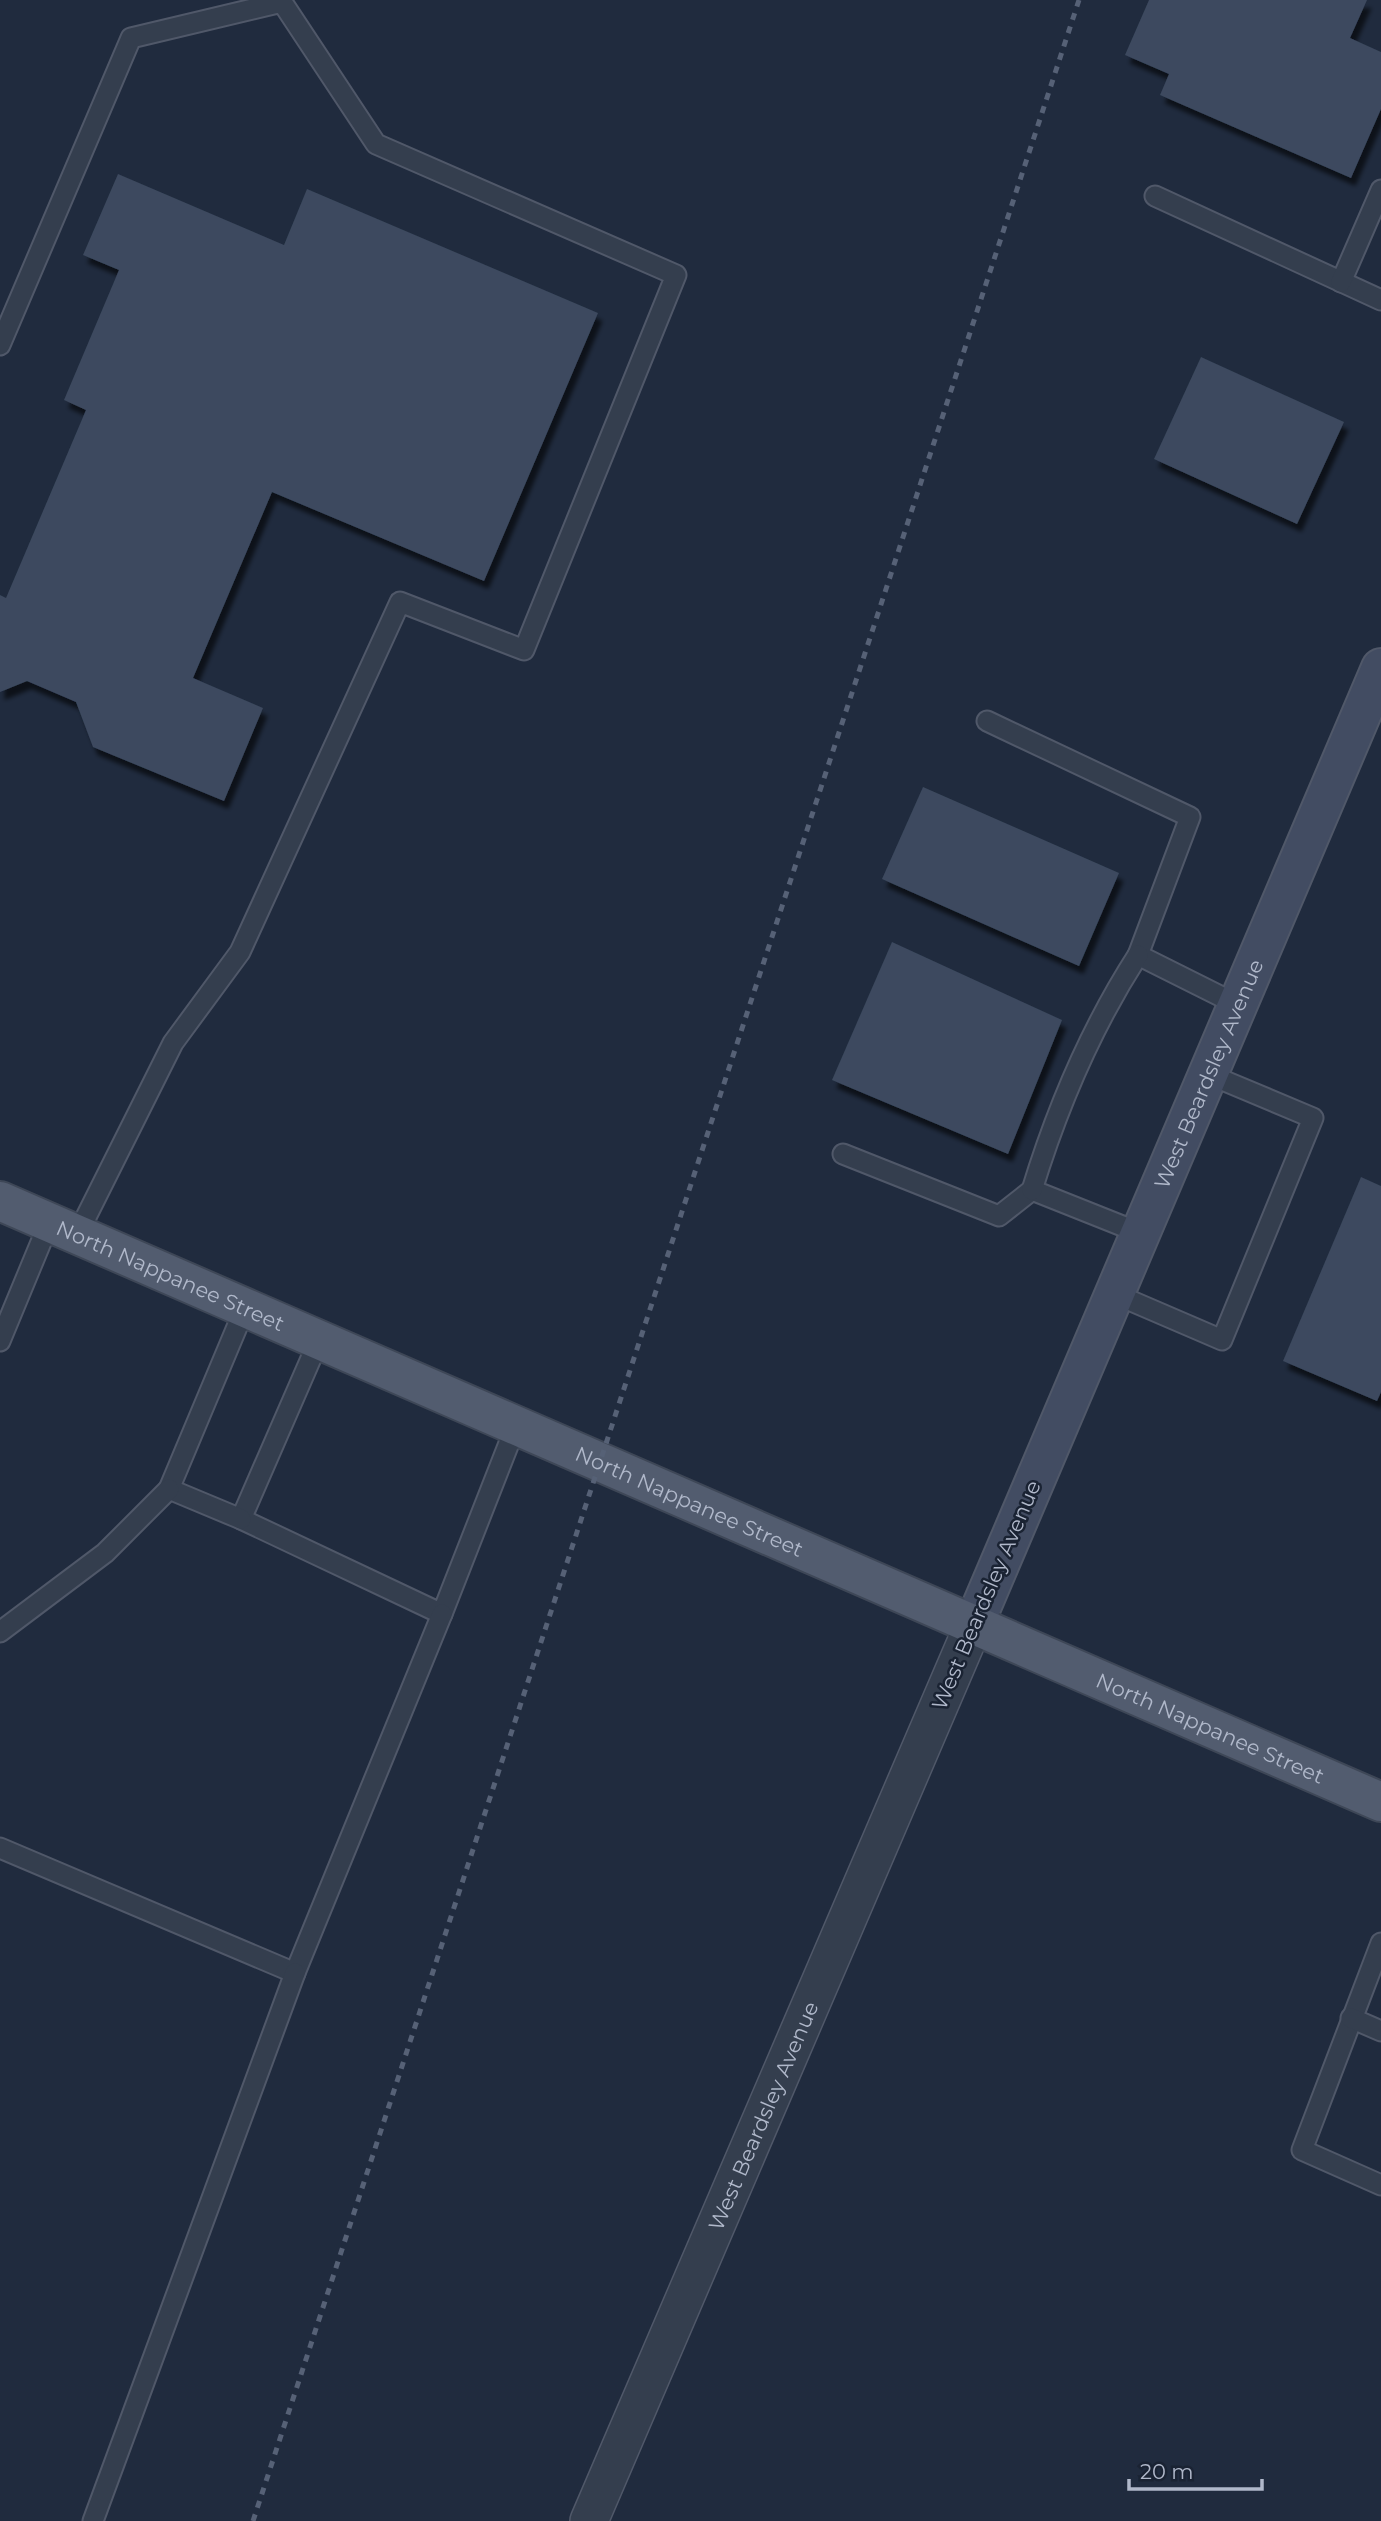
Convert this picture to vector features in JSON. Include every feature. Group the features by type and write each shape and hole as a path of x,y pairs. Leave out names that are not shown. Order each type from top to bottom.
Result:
{"main road":[{"name":"West Beardsley Avenue","path":"974,1624 1381,668"},
{"name":"North Nappanee Street","path":"0,1201 515,1428 1381,1801"}],"street":[{"name":"West Beardsley Avenue","path":"589,2521 974,1624"}],"lane":[{"path":"0,345 131,38 283,1 376,144 676,275 524,650 400,602 240,952 173,1043 0,1342"},
{"path":"1340,282 1381,190"},
{"path":"1155,196 1381,300"},
{"path":"843,1154 999,1216 1032,1190 1052,1124 1112,996 1138,955 1190,817 987,721"},
{"path":"1138,955 1238,1005"},
{"path":"1115,1294 1222,1340 1313,1118 1208,1074"},
{"path":"1032,1190 1140,1233"},
{"path":"0,1632 105,1553 169,1489 245,1308"},
{"path":"241,1518 319,1340"},
{"path":"93,2521 295,1973 515,1428"},
{"path":"169,1489 241,1518 442,1614"},
{"path":"0,1848 295,1973"},
{"path":"1381,1943 1302,2150 1381,2185"},
{"path":"1351,2018 1381,2031"}],"building":[{"path":"1149,0 1367,0 1350,38 1381,52 1381,109 1351,178 1160,95 1169,74 1125,55"},
{"path":"118,174 284,245 307,189 598,313 484,581 272,492 193,678 263,708 224,801 93,747 76,702 27,681 0,692 0,595 6,598 86,410 64,400 119,270 83,255"},
{"path":"1201,357 1344,422 1297,524 1154,459"},
{"path":"923,787 1119,873 1079,966 882,879"},
{"path":"892,942 1062,1020 1008,1154 832,1080"},
{"path":"1361,1177 1381,1186 1381,1392 1377,1401 1283,1361"}],"railway":[{"path":"253,2521 1079,0"}]}
